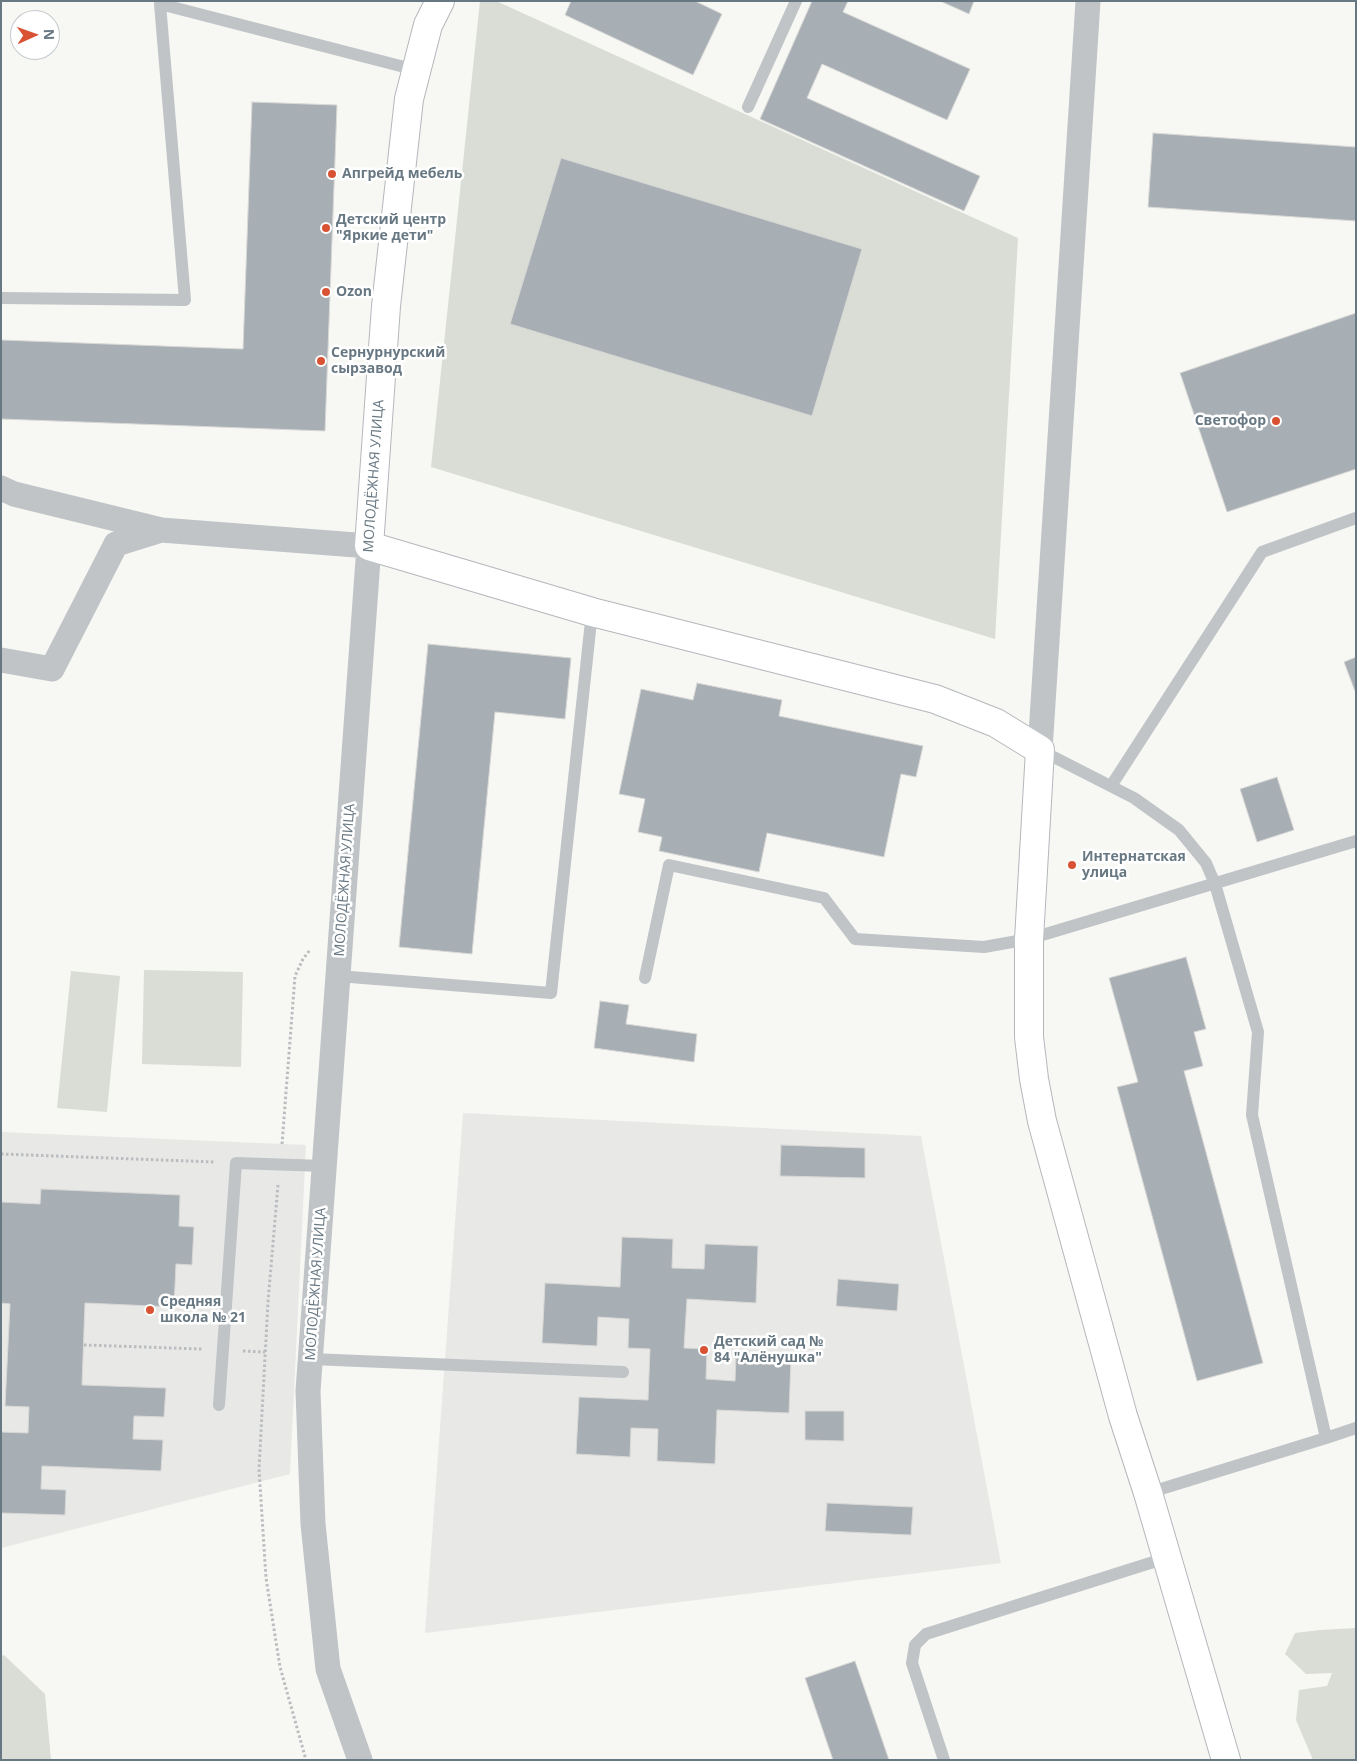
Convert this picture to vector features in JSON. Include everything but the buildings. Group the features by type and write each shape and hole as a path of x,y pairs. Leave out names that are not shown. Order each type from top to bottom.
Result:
{"street":[{"name":"МОЛОДЁЖНАЯ УЛИЦА","path":"355,1759 328,1669 314,1524 308,1391 386,306 409,99 428,26 440,1"},
{"path":"1088,1 1029,939 1029,1037 1042,1121 1123,1416 1148,1493 1226,1760"},
{"path":"1,488 14,494 161,530 369,546 592,612 935,699 996,723 1040,750"},
{"path":"1,660 52,669 116,544 161,530"}],"lane":[{"path":"748,107 796,1"},
{"path":"1,298 185,300 161,2 416,70"},
{"path":"1111,786 1262,552 1356,518"},
{"path":"338,976 551,993 592,612"},
{"path":"1040,750 1134,798 1179,830 1206,863 1215,884 1258,1032 1252,1115 1326,1438"},
{"path":"645,978 669,865 824,898 855,939 984,947 1029,939 1356,841"},
{"path":"219,1405 236,1162 324,1166"},
{"path":"311,1358 623,1372"},
{"path":"1148,1493 1356,1428"},
{"path":"944,1760 912,1663 915,1645 926,1634 1166,1558"}],"path":[{"path":"306,1760 280,1667 266,1578 259,1470 265,1352 295,976 303,959 313,946 341,932"},
{"path":"1,1154 236,1162"},
{"path":"84,1345 207,1350"},
{"path":"236,1350 265,1352"}],"shaded area":[{"path":"480,1 496,1 1018,238 995,639 431,467"},
{"path":"144,970 243,972 241,1067 142,1064"},
{"path":"71,971 120,976 107,1112 57,1108"},
{"name":"Детский сад № 84 \"Алёнушка\"","path":"463,1113 921,1136 1001,1563 425,1633"},
{"name":"Средняя школа № 21","path":"1,1132 306,1145 290,1474 1,1548"},
{"path":"1356,1628 1356,1760 1313,1760 1296,1720 1299,1690 1327,1686 1332,1673 1306,1674 1285,1654 1295,1633"},
{"path":"4,1655 45,1694 51,1760 1,1760 1,1656"}],"place":[{"name":"Апгрейд мебель","path":"332,174"},
{"name":"Детский центр \"Яркие дети\"","path":"326,228"},
{"name":"Ozon","path":"326,292"},
{"name":"Сернурнурский сырзавод","path":"321,361"},
{"name":"Светофор","path":"1276,421"},
{"name":"Интернатская улица","path":"1072,865"},
{"name":"Средняя школа № 21","path":"150,1310"},
{"name":"Детский сад № 84 \"Алёнушка\"","path":"704,1350"}]}
